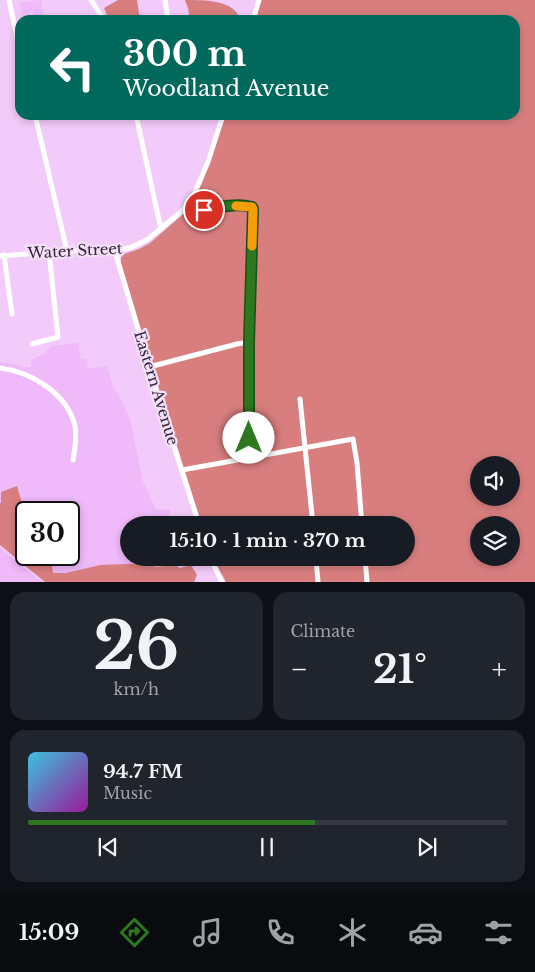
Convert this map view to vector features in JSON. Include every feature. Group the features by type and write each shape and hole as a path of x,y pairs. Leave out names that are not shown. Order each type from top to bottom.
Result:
{"street":[{"path":"8,0 15,29"},
{"path":"91,0 101,15"},
{"path":"165,0 167,15"},
{"path":"254,15 259,0"},
{"path":"36,120 66,251"},
{"path":"137,120 161,229"},
{"name":"Water Street","path":"2,256 66,251 116,251 140,244 161,229 189,203 201,180 221,120"},
{"path":"182,211 230,206 248,206 253,209 249,342 249,458"},
{"name":"Eastern Avenue","path":"116,251 149,367 196,516"},
{"path":"32,344 58,337 49,252"},
{"path":"2,256 12,314"},
{"path":"149,367 249,342"},
{"path":"0,368 13,370 33,378 60,397 75,426 76,435 73,460"},
{"path":"300,399 312,516"},
{"path":"182,470 353,439 361,516"},
{"path":"214,566 222,582"},
{"path":"317,566 318,582"},
{"path":"366,566 367,582"}],"shaded area":[{"path":"41,0 44,15 33,15 33,12 22,15 20,3"},
{"path":"118,0 137,0 139,15 107,15 104,8"},
{"path":"185,0 218,2 233,8 238,15 189,15"},
{"path":"261,0 535,0 535,582 226,582 217,566 415,566 415,516 199,516 121,263 121,258 124,254 150,243 181,216 194,200 224,120 520,120 520,15 256,15"},
{"path":"78,343 81,359 87,359 88,369 107,366 114,390 120,397 130,419 143,482 156,509 170,510 170,516 120,516 120,565 100,565 66,573 53,573 52,566 80,566 80,501 15,501 15,503 0,503 0,362 31,367 31,360 45,353 51,346"},
{"path":"17,486 21,501 15,501 15,557 0,545 1,492"},
{"path":"0,548 15,560 15,566 22,566 42,582 0,582"},
{"path":"100,565 177,566 180,568 192,566 197,575 194,582 45,582 26,566 52,566 53,573 66,573"}],"slow traffic":[{"path":"236,206 248,206 253,209 252,246"}],"route":[{"path":"204,210 230,206 248,206 253,209 249,342 249,438"}]}
